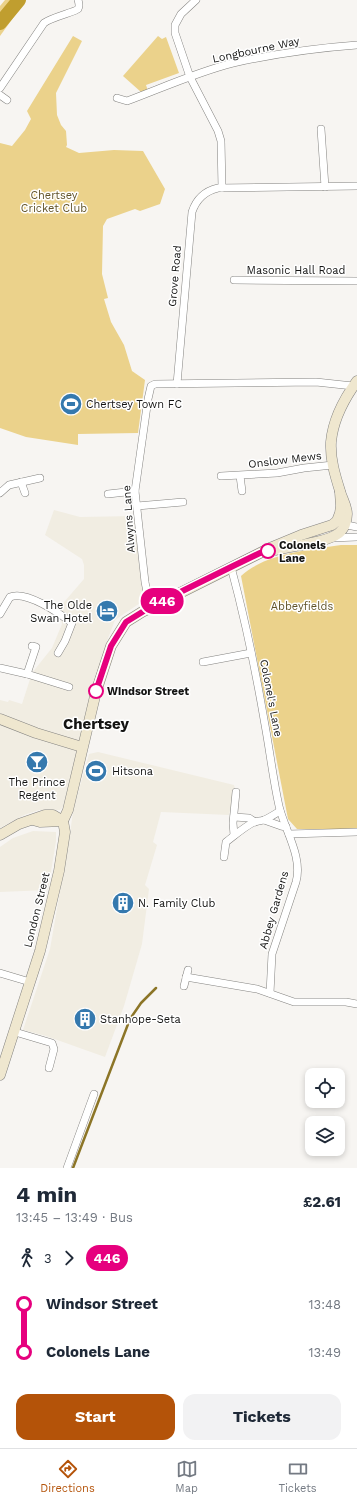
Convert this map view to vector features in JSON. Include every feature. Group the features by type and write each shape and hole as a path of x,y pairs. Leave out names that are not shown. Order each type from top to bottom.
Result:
{"main road":[{"path":"260,553 330,538 339,533 345,524 347,518 346,508 333,465 331,445 335,420 355,384"},
{"path":"0,719 44,736 82,747 96,692 111,646 126,622 152,606 260,553 301,535 332,525 337,521 340,513 340,492"},
{"name":"London Street","path":"0,1076 3,1059 15,1032 40,951 59,871 64,832 63,821 68,810 82,747"},
{"path":"0,835 19,824 33,820 40,822 63,821"}],"street":[{"path":"0,88 44,23 55,17 76,11 79,8 78,0"},
{"path":"196,0 181,14 175,25 175,33 190,77 218,131 221,141 222,188"},
{"name":"Longbourne Way","path":"117,98 127,101 190,77 233,64 327,47 357,45"},
{"path":"0,95 7,100"},
{"path":"321,129 325,187"},
{"name":"Grove Road","path":"177,384 192,212 196,201 213,189 222,188 357,186"},
{"name":"Masonic Hall Road","path":"234,280 357,281"},
{"path":"177,384 316,382 355,384"},
{"name":"Alwyns Lane","path":"152,606 148,597 145,582 136,491 151,386 155,384 177,384"},
{"name":"Onslow Mews","path":"221,476 277,473 333,465"},
{"name":"Onslow Mews","path":"240,476 242,491"},
{"path":"0,493 9,485 40,478"},
{"path":"21,482 24,493"},
{"path":"108,494 136,491"},
{"path":"137,506 184,502"},
{"path":"332,525 345,524 357,527"},
{"path":"330,538 357,537"},
{"name":"Colonel's Lane","path":"231,567 244,616 280,811 287,830"},
{"path":"0,614 10,597 22,596 49,607 72,623 58,653"},
{"path":"27,674 36,647 32,646"},
{"path":"203,662 251,653"},
{"path":"0,668 27,674 69,687"},
{"path":"234,835 236,792"},
{"path":"224,857 226,842 234,835 255,822 264,820 280,811"},
{"path":"234,817 249,818 255,822"},
{"path":"264,820 281,826 287,830 357,832"},
{"name":"Abbey Gardens","path":"270,993 272,954 298,877 297,861 287,830"},
{"path":"0,973 30,982"},
{"path":"184,986 187,974 251,988 294,1002 346,1002 357,1004"},
{"path":"15,1032 52,1043 54,1049 49,1068"},
{"path":"67,1168 94,1094"}],"shaded area":[{"path":"54,510 80,517 134,516 146,599 115,620 104,649 63,807 60,810 39,810 24,815 0,828 0,700 8,702 9,700 22,704 32,673 52,648 62,624 59,608 84,579 84,565 82,559 45,535"},
{"path":"98,752 234,785 235,789 229,815 161,812 153,842 157,845 145,885 149,889 142,944 124,1006 105,1057 46,1036 23,1030 50,949 73,811 89,754"},
{"path":"33,831 56,832 56,841 48,890 0,892 0,847 13,838"}],"green space":[{"path":"5,0 26,0 0,36 0,6"},
{"name":"Chertsey Cricket Club","path":"73,36 82,41 56,93 57,115 61,125 66,131 66,147 79,153 114,150 143,151 165,189 160,204 140,211 135,209 107,219 103,226 102,274 108,298 104,299 111,322 124,345 132,371 145,380 138,433 78,434 78,445 26,437 0,428 0,143 12,146 25,130 31,119 27,111"},
{"path":"158,36 162,39 166,37 179,73 146,85 148,91 141,92 123,76"},
{"name":"Abbeyfields","path":"341,545 357,545 357,829 297,829 288,819 241,576 251,568 275,557"}],"waterway":[{"path":"0,23 19,0"},
{"path":"73,1168 130,1019 141,1003 156,988"}],"bus line":[{"name":"446","path":"96,691 111,646 126,622 152,606 260,553 268,551"}],"place":[{"name":"Chertsey Town FC","path":"71,404"},
{"name":"Colonels Lane","path":"268,551"},
{"name":"The Olde Swan Hotel","path":"107,611"},
{"name":"Windsor Street","path":"96,691"},
{"name":"The Prince Regent","path":"37,762"},
{"name":"Hitsona","path":"96,771"},
{"name":"N. Family Club","path":"123,903"},
{"name":"Stanhope-Seta","path":"85,1019"}],"district":[{"name":"Chertsey","path":"96,724"}]}
